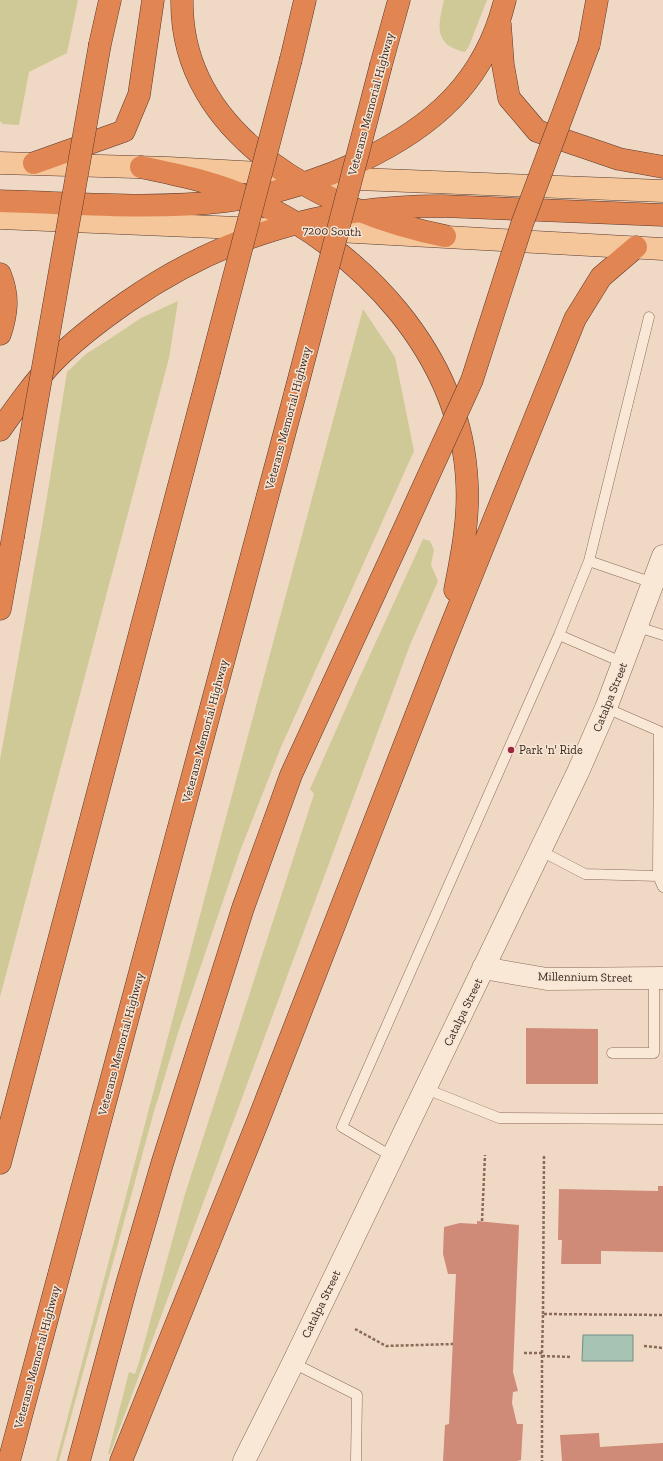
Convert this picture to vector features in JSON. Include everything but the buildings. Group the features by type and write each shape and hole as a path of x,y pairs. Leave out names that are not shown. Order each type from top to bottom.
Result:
{"highway":[{"path":"0,609 100,44 110,0"},
{"path":"34,163 124,130 139,95 153,0"},
{"path":"182,0 185,36 193,64 202,84 217,108 236,131 258,152 305,179 320,194 357,211 404,227 445,236"},
{"path":"0,1163 209,372 305,0"},
{"name":"Veterans Memorial Highway","path":"9,1461 295,394 398,0"},
{"path":"79,1461 126,1287 162,1164 243,908 291,775 472,380 522,224 589,44 597,0"},
{"path":"0,201 154,206 208,203 248,197 305,179 387,148 415,132 431,120 463,88 478,67 490,44 502,10"},
{"path":"502,10 503,65 509,98 537,130 619,160 663,167"},
{"path":"142,167 209,183 248,197 302,226 352,263 394,305 426,351 438,372 451,404 460,435 465,464 467,519 465,542 443,646"},
{"path":"302,226 357,211 390,207 442,206 663,215"},
{"path":"0,430 22,399 53,362 104,318 158,281 191,263 238,242 274,229"},
{"path":"121,1461 258,1121 443,646 575,319 601,277 636,247"},
{"path":"0,274 5,285 7,304 7,311 0,334"}],"main road":[{"path":"0,163 142,167 305,179 663,191"},
{"name":"7200 South","path":"0,218 274,229 302,226 663,249"}],"street":[{"name":"Catalpa Street","path":"244,1461 541,851 606,708 638,627 663,556"},
{"name":"Millennium Street","path":"484,968 547,979 658,978"}],"lane":[{"path":"393,1156 342,1127 559,635 589,561 649,317"},
{"path":"589,561 653,583"},
{"path":"638,627 663,635"},
{"path":"559,635 624,663"},
{"path":"606,708 661,730 658,876 663,887"},
{"path":"541,851 585,874 658,876"},
{"path":"612,1053 654,1053 658,978"},
{"path":"426,1089 499,1118 663,1119"},
{"path":"293,1363 357,1395 356,1461"}],"path":[{"path":"482,1221 485,1155"},
{"path":"542,1461 544,1155"},
{"path":"543,1314 663,1315"},
{"path":"355,1329 386,1346 453,1344"},
{"path":"644,1346 663,1348"},
{"path":"524,1353 571,1357"}],"shaded area":[{"path":"0,0 78,0 67,53 29,72 19,125 3,124 0,121"},
{"path":"444,0 487,0 469,46 465,52 455,49 447,44 440,33 440,18"},
{"path":"178,301 169,358 0,997 0,760 45,509 67,372 86,354 141,318"},
{"path":"363,309 395,357 414,451 281,747 240,851 178,1033 153,1115 59,1461 56,1461 222,832"},
{"path":"423,539 430,541 434,550 431,565 438,581 410,645 110,1454 108,1454 129,1372 135,1374 139,1362 185,1194 314,794 310,789"},
{"path":"583,1335 633,1335 633,1361 582,1361"}],"place":[{"name":"Park 'n' Ride","path":"511,750"}]}
